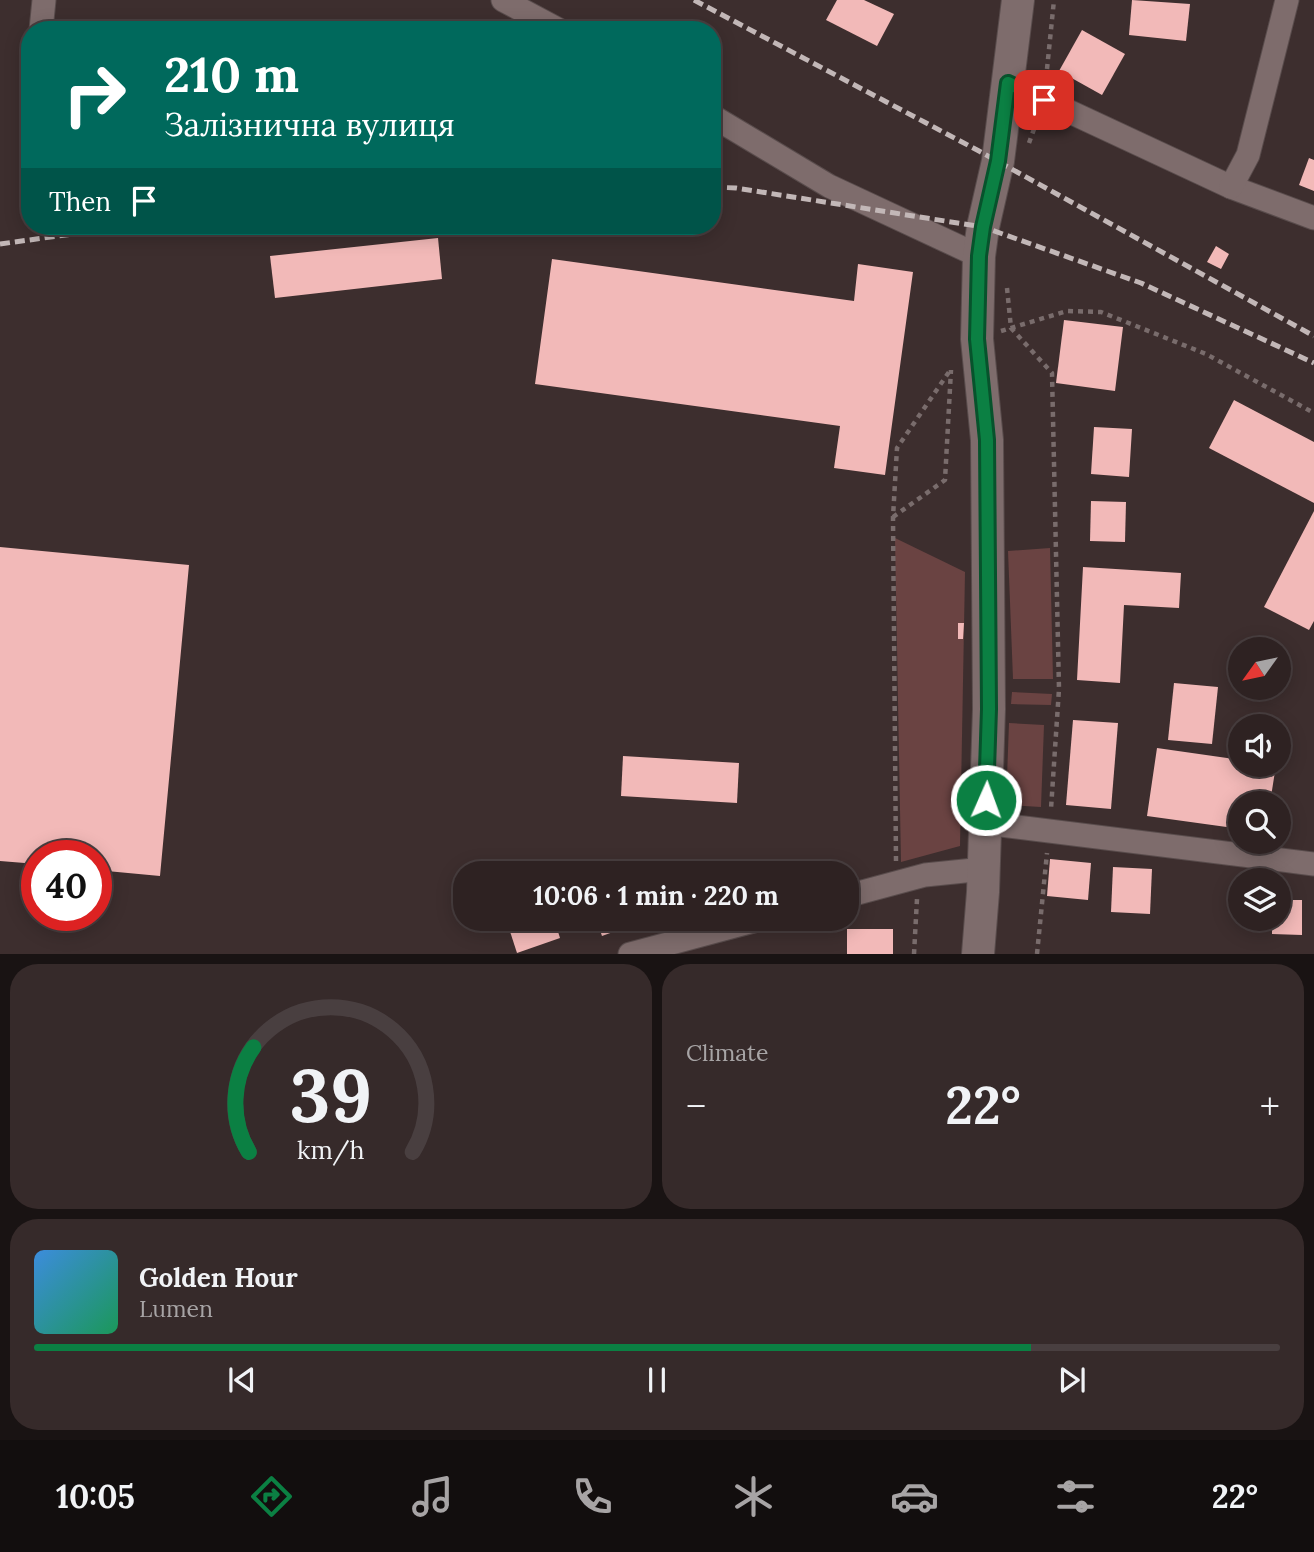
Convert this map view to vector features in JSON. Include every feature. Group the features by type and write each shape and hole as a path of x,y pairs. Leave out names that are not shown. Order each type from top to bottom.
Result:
{"street":[{"path":"42,21 44,0"},
{"path":"503,0 542,21"},
{"path":"978,954 984,869 989,709 987,440 977,339 979,256 998,161 1018,0"},
{"path":"1231,187 1248,155 1287,0"},
{"path":"1008,83 1231,187 1314,218"},
{"path":"721,121 829,186 979,256"},
{"path":"985,823 1314,864"},
{"path":"859,893 919,877 984,869"},
{"path":"630,954 716,931"}],"path":[{"path":"1044,100 1054,0"},
{"path":"977,339 1067,311 1101,312 1206,354 1314,413"},
{"path":"1011,328 1052,373 1059,689 1037,954"},
{"path":"896,883 893,517 897,448 951,369"},
{"path":"914,954 919,877"}],"shaded area":[{"path":"895,538 965,572 960,846 901,862"},
{"path":"1050,548 1053,679 1013,679 1008,551"},
{"path":"1012,692 1052,694 1051,705 1011,704"},
{"path":"1009,723 1044,725 1041,807 1006,805"}],"building":[{"path":"837,0 864,0 894,14 877,46 826,20"},
{"path":"1132,0 1190,4 1186,41 1129,35"},
{"path":"1082,30 1125,54 1102,95 1059,71"},
{"path":"1309,158 1314,160 1314,191 1299,185"},
{"path":"438,238 442,279 275,298 270,256"},
{"path":"1216,246 1229,254 1221,269 1207,262"},
{"path":"552,259 854,301 858,264 913,272 885,475 834,468 840,426 535,384"},
{"path":"1064,320 1123,327 1115,391 1056,383"},
{"path":"1234,400 1314,442 1314,503 1209,448"},
{"path":"1094,427 1132,429 1129,477 1091,474"},
{"path":"1091,501 1126,502 1125,542 1090,541"},
{"path":"1314,511 1314,621 1309,630 1264,607"},
{"path":"0,547 189,565 160,876 112,872 112,840 21,840 21,863 0,861"},
{"path":"1083,567 1181,573 1179,608 1124,605 1120,683 1077,680"},
{"path":"958,623 964,623 963,639 958,639"},
{"path":"1174,683 1218,687 1212,744 1168,740"},
{"path":"1073,720 1118,723 1111,809 1066,805"},
{"path":"1157,748 1228,758 1228,777 1274,777 1272,791 1228,791 1228,827 1147,816"},
{"path":"623,756 739,763 737,803 621,796"},
{"path":"1050,859 1091,863 1088,900 1047,896"},
{"path":"1113,867 1152,869 1150,914 1111,912"},
{"path":"1291,900 1302,900 1302,935 1272,934 1272,931 1291,931"},
{"path":"893,929 893,954 847,954 847,931"},
{"path":"510,931 558,931 560,938 517,953"},
{"path":"600,931 616,931 602,936"}],"railway":[{"path":"694,0 979,151 1314,336"},
{"path":"721,187 983,227 1141,283 1314,363"},
{"path":"0,244 66,235"}],"route":[{"path":"986,800 989,709 987,440 977,339 979,256 998,161 1008,83 1044,100"}]}
